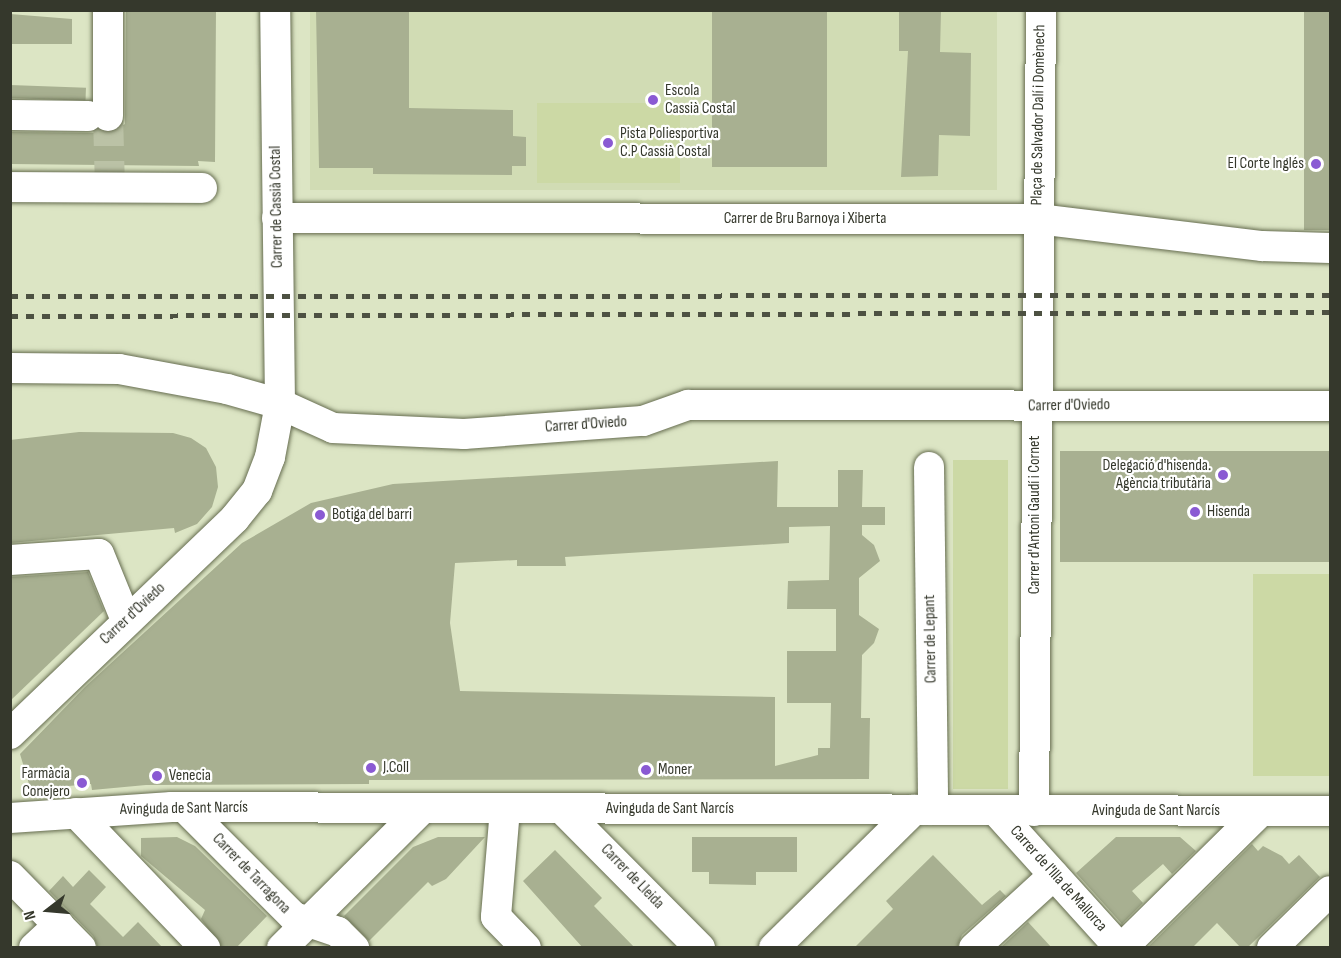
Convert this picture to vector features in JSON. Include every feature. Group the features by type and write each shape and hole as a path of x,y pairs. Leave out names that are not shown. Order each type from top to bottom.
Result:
{"street":[{"path":"10,115 98,116 108,10"},
{"name":"Carrer de Cassià Costal","path":"275,10 280,404"},
{"name":"Plaça de Salvador Dalí i Domènech","path":"1038,219 1041,10"},
{"path":"10,187 202,188"},
{"name":"Carrer de Bru Barnoya i Xiberta","path":"278,218 1038,219 1262,246 1330,248"},
{"name":"Carrer d'Antoni Gaudí i Cornet","path":"1035,811 1035,407 1038,219"},
{"path":"10,368 119,369 227,388 280,404"},
{"name":"Carrer d'Oviedo","path":"10,734 126,620 235,518 256,491 270,457 280,404 333,428 464,434 643,422 688,405 1330,406"},
{"name":"Carrer de Lepant","path":"924,810 928,467"},
{"path":"10,560 99,554 126,620"},
{"name":"Avinguda de Sant Narcís","path":"11,818 184,807 1330,811"},
{"name":"Carrer de Tarragona","path":"184,807 294,917 338,932 354,948"},
{"path":"282,948 422,809"},
{"path":"505,809 496,917 526,948"},
{"name":"Carrer de Lleida","path":"562,809 700,948"},
{"path":"774,948 924,810"},
{"name":"Carrer de l'Illa de Mallorca","path":"996,811 1121,948"},
{"path":"1121,948 1261,811"},
{"path":"76,813 205,948"},
{"path":"974,948 1054,874"},
{"path":"10,876 81,948"},
{"path":"1272,948 1330,891"},
{"path":"34,948 59,925"}],"shaded area":[{"name":"Escola Cassià Costal","path":"310,11 997,11 997,190 310,190"},
{"name":"Pista Poliesportiva C.P Cassià Costal","path":"537,103 680,103 680,183 537,183"},
{"path":"953,460 1008,460 1008,789 953,789"},
{"path":"1253,574 1330,574 1330,776 1253,776"}],"building":[{"path":"126,10 216,10 215,162 198,161 199,166 10,164 10,132 109,133 125,124"},
{"path":"316,10 409,10 409,108 513,110 513,136 526,137 526,166 512,166 512,175 373,174 373,168 319,168"},
{"path":"712,10 827,10 827,167 712,167"},
{"path":"899,10 941,11 940,52 971,53 970,136 939,135 938,176 901,177 908,51 899,51"},
{"name":"El Corte Inglés","path":"1304,10 1330,10 1330,230 1304,230"},
{"path":"10,14 72,19 72,44 10,44"},
{"path":"10,85 86,88 86,101 10,98"},
{"path":"79,432 173,433 191,438 206,448 216,467 218,487 212,507 197,524 175,533 174,528 10,543 10,440"},
{"name":"Hisenda","path":"1060,451 1330,451 1330,562 1060,562"},
{"path":"778,461 777,507 838,507 838,470 863,470 862,507 885,507 885,525 862,525 862,535 874,545 880,561 859,578 859,615 879,629 874,643 862,655 861,718 870,718 869,779 369,780 369,784 146,785 92,790 91,784 34,789 29,784 20,754 85,687 242,543 311,503 393,484","holes":["830,526 829,580 788,581 787,609 836,609 836,651 787,651 787,703 831,703 830,748 818,748 818,755 775,766 775,697 460,691 450,623 455,563 517,560 517,566 566,566 565,557 789,543 789,527"]},
{"path":"88,572 104,611 10,701 10,577"},
{"path":"177,837 195,846 267,916 236,948 222,948 201,919 205,910 141,856 141,838"},
{"path":"438,837 485,837 446,879 432,886 428,882 369,941 344,916 413,847"},
{"path":"692,837 797,837 797,872 756,872 756,885 709,884 709,872 692,872"},
{"path":"1116,837 1180,837 1196,851 1172,874 1163,864 1132,891 1143,903 1122,924 1076,873"},
{"path":"1252,844 1258,851 1263,846 1282,856 1289,864 1299,855 1320,877 1247,948 1241,948 1217,923 1192,948 1147,948"},
{"path":"555,850 602,898 594,906 635,948 583,948 523,881"},
{"path":"933,855 982,905 1000,890 1006,896 962,935 957,948 854,948 893,909 886,901"},
{"path":"89,870 106,887 90,904 123,937 138,922 163,948 98,948 93,936 49,891 63,876 73,887"},
{"path":"1028,922 1052,948 1000,948"}],"tunnel":[{"path":"108,116 110,187"}],"railway":[{"path":"10,296 1330,295"},
{"path":"10,316 1330,312"}],"place":[{"name":"Escola Cassià Costal","path":"653,100"},
{"name":"Pista Poliesportiva C.P Cassià Costal","path":"608,143"},
{"name":"El Corte Inglés","path":"1316,164"},
{"name":"Delegació d'hisenda. Agència tributària","path":"1223,475"},
{"name":"Hisenda","path":"1195,512"},
{"name":"Botiga del barri","path":"320,515"},
{"name":"J.Coll","path":"371,768"},
{"name":"Moner","path":"646,770"},
{"name":"Venecia","path":"157,776"},
{"name":"Farmàcia Conejero","path":"82,783"}]}
